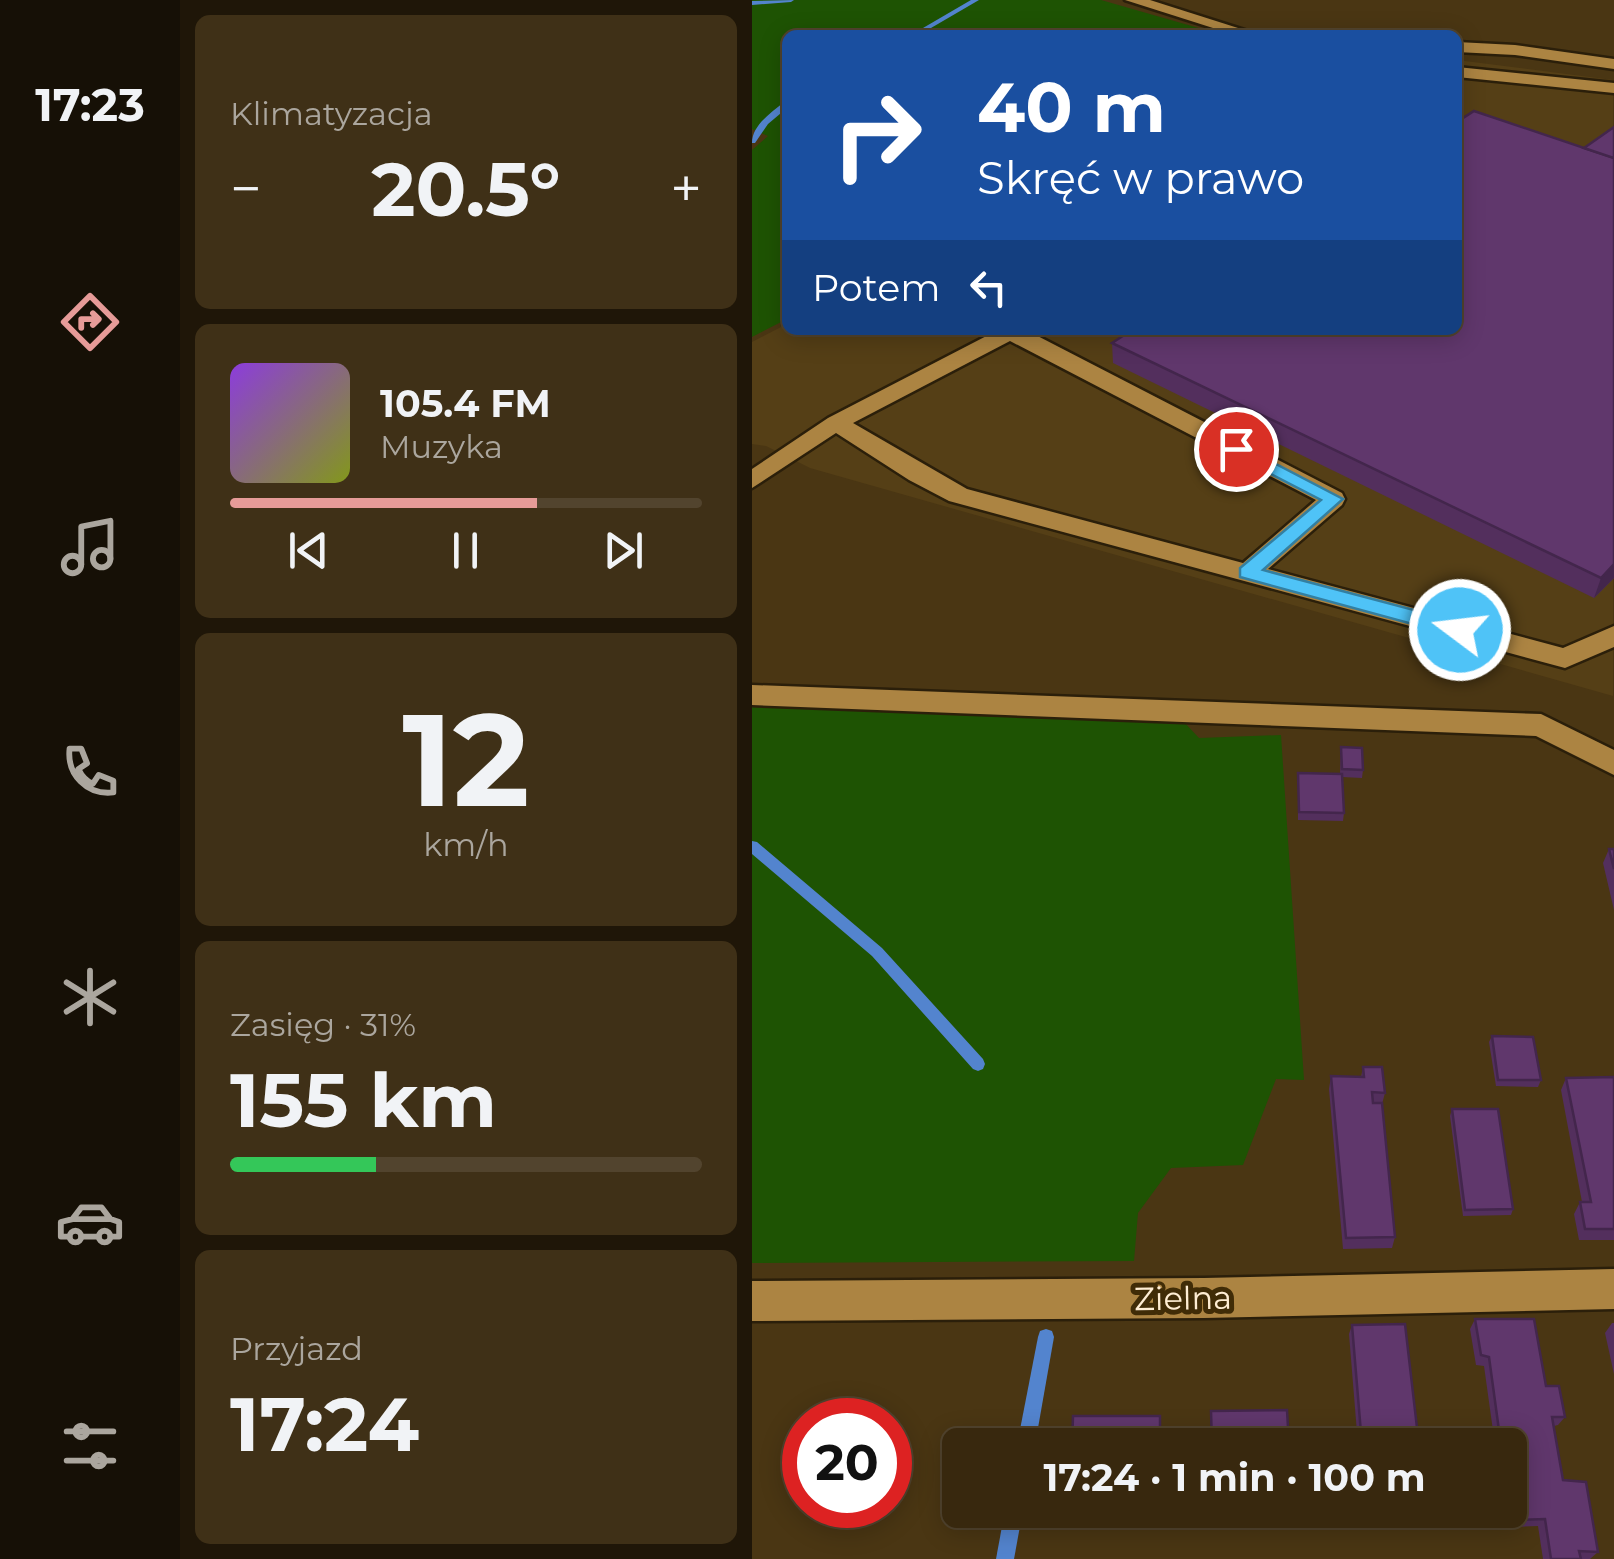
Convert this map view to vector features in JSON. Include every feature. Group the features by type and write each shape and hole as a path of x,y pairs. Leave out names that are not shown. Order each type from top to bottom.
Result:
{"street":[{"path":"1133,0 1235,30"},
{"path":"1462,48 1514,50 1614,64"},
{"path":"1462,73 1614,88"},
{"path":"752,480 836,422 1005,335"},
{"path":"1021,335 1334,499 1248,573"},
{"path":"836,422 958,496 1565,658 1614,636"},
{"path":"752,695 1541,725 1614,764"},
{"name":"Zielna","path":"752,1301 1223,1298 1614,1289"}],"shaded area":[{"path":"1462,61 1613,80 1613,696 810,468 766,446 752,444 752,342 782,327 782,335 1462,335"}],"green space":[{"path":"752,0 1101,0 1206,30 782,30 782,322 752,337 752,150 768,136 752,129"},
{"path":"752,704 1184,722 1199,738 1281,735 1304,1080 1276,1079 1243,1165 1171,1168 1138,1213 1134,1261 752,1263"}],"building":[{"path":"1474,111 1614,158 1614,564 1601,578 1112,343 1124,335 1462,335 1462,119"},
{"path":"1614,127 1614,158 1584,148"},
{"path":"1341,747 1362,748 1363,770 1342,769"},
{"path":"1298,773 1342,774 1344,813 1299,812"},
{"path":"1492,1036 1533,1037 1541,1080 1498,1080"},
{"path":"1363,1067 1382,1067 1385,1093 1372,1092 1373,1103 1382,1103 1395,1237 1346,1238 1331,1076 1364,1077"},
{"path":"1614,1077 1614,1229 1585,1229 1580,1202 1591,1202 1566,1078"},
{"path":"1452,1109 1498,1109 1513,1209 1465,1210"},
{"path":"1475,1319 1534,1319 1546,1386 1559,1386 1565,1417 1552,1417 1563,1480 1586,1482 1598,1552 1579,1551 1581,1559 1551,1559 1545,1519 1527,1520 1527,1428 1499,1428 1489,1357 1481,1355"},
{"path":"1405,1324 1417,1428 1361,1428 1352,1325"},
{"path":"1287,1410 1288,1428 1212,1428 1211,1411"},
{"path":"1073,1416 1160,1416 1160,1428 1073,1428"}],"waterway":[{"path":"752,3 791,0"},
{"path":"923,30 976,0"},
{"path":"752,141 765,122 782,108"},
{"path":"752,846 877,952 978,1064"},
{"path":"1029,1428 1046,1337"},
{"path":"1005,1559 1011,1528"}],"route":[{"path":"1236,449 1334,499 1248,573 1460,630"}]}
